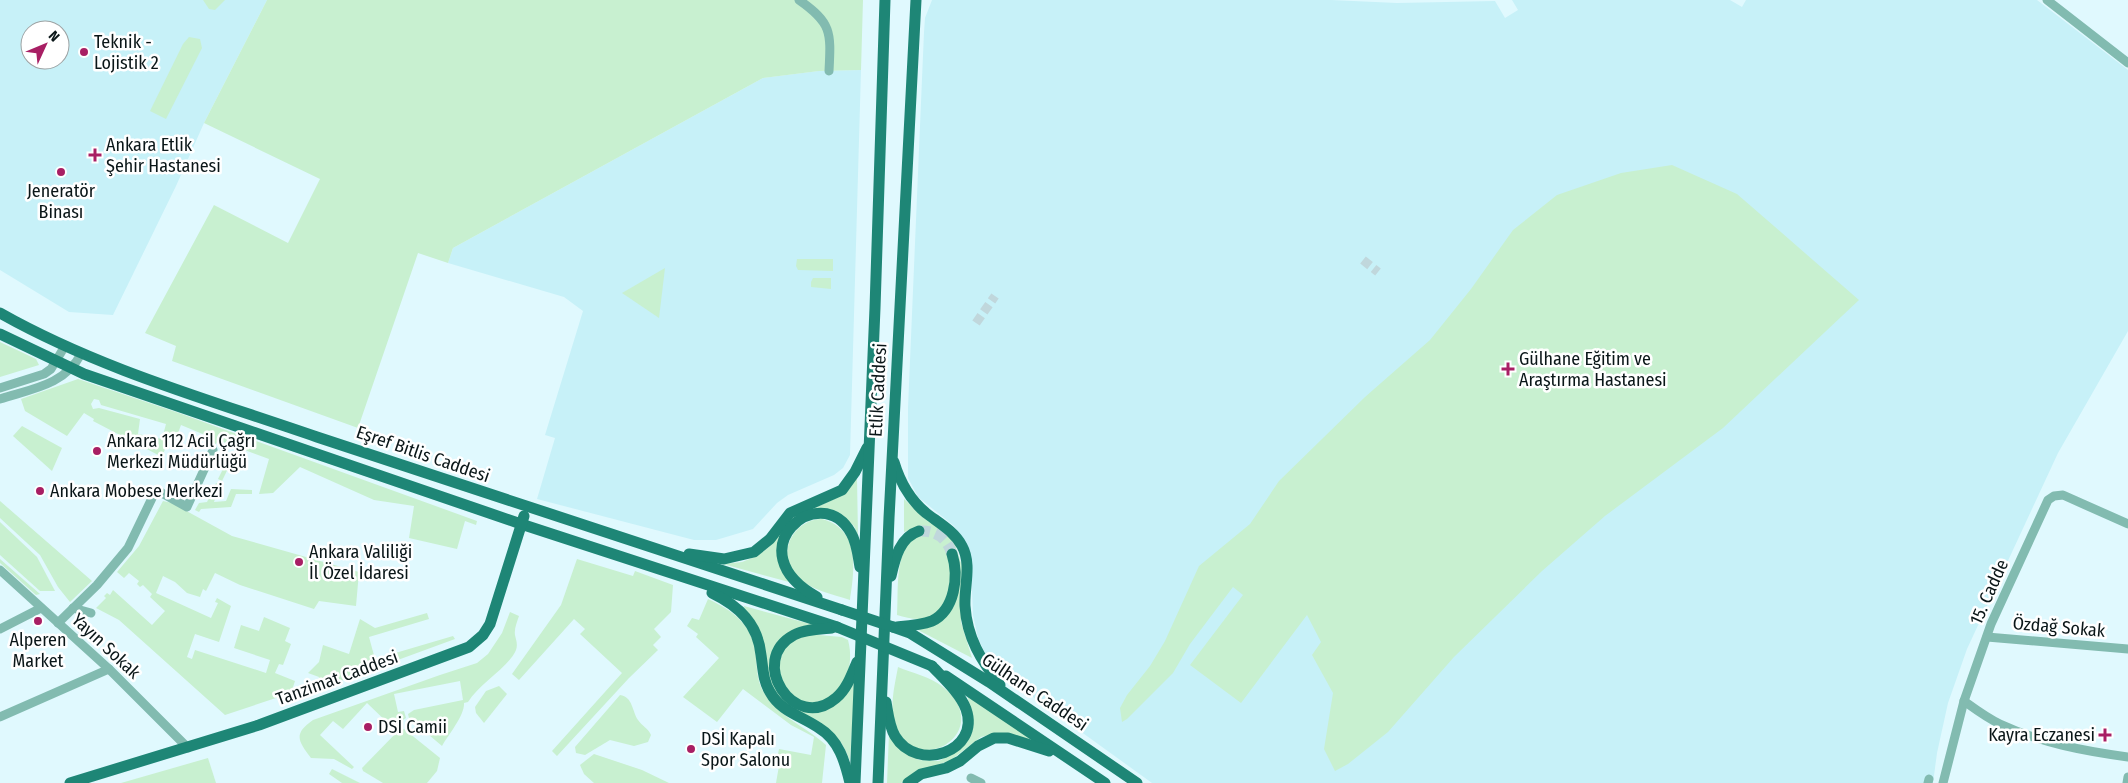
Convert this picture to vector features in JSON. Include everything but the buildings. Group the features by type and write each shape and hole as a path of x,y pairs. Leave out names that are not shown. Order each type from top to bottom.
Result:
{"main road":[{"name":"Etlik Caddesi","path":"855,783 870,442 885,0"},
{"name":"Etlik Caddesi","path":"878,783 892,457 916,0"},
{"name":"Eşref Bitlis Caddesi","path":"0,313 81,354 154,381 526,508 842,610"},
{"name":"Eşref Bitlis Caddesi","path":"0,334 71,369 521,524 837,627 932,666"},
{"path":"643,546 724,559 754,552 770,539 790,513 842,490 855,472 870,442"},
{"path":"892,457 900,479 909,495 926,512 947,528 963,547 966,558 965,604 969,633 981,658 1007,694"},
{"name":"Tanzimat Caddesi","path":"70,783 188,748 294,713 469,647 483,635 490,624 526,508"},
{"path":"863,591 855,541 851,532 842,522 834,517 815,514 800,519 793,525 786,534 782,547 782,557 789,575 795,583 842,610 893,627 913,629 935,619 948,604 955,582 955,566 952,554"},
{"path":"885,604 897,552 910,535 919,531"},
{"path":"672,574 726,600 745,615 760,641 764,677 770,692 792,714 818,727 835,743 842,755 850,783"},
{"path":"837,627 799,633 780,647 775,659 775,674 778,686 786,696 797,705 813,708 826,705 837,698 847,686 860,655"},
{"name":"Gülhane Caddesi","path":"913,629 1138,783"},
{"path":"882,684 890,724 895,736 906,748 917,754 938,755 954,748 966,732 968,721 966,708 932,666"},
{"name":"Gülhane Caddesi","path":"932,666 1104,783"},
{"path":"908,783 921,774 946,768 960,761 978,746 994,738 1008,738 1029,743 1070,759"}],"street":[{"path":"798,0 812,10 827,27 830,35 829,71"},
{"path":"2047,0 2128,63"},
{"path":"0,388 44,374 51,369 65,346"},
{"path":"0,399 52,382 71,369 81,354"},
{"path":"58,623 97,585 128,548 154,494 160,492 187,506 213,450"},
{"name":"15. Cadde","path":"1943,783 1964,701 1987,637 2048,500 2054,496 2063,495 2128,524"},
{"name":"Yayın Sokak","path":"0,570 110,669 188,748"},
{"path":"0,629 41,608"},
{"path":"73,608 91,613"},
{"name":"Özdağ Sokak","path":"1987,637 2128,649"},
{"path":"0,716 110,669"},
{"path":"1964,701 1999,724 2039,740 2088,752 2128,757"},
{"path":"2127,783 2128,777"},
{"path":"971,778 981,783"}],"shaded area":[{"name":"Ankara Etlik Şehir Hastanesi","path":"0,0 267,0 204,123 176,186 113,315 69,312 0,270"},
{"name":"Gülhane Eğitim ve Araştırma Hastanesi","path":"932,0 1331,0 1397,3 1495,1 1505,18 1518,10 1512,0 1730,0 1742,7 1746,0 2037,0 2128,70 2128,331 2058,453 1967,649 1948,703 1937,753 1933,783 1152,783 1015,684 986,655 978,638 973,615 971,567 965,543 954,526 918,497 908,478 908,408 924,32 925,18"},
{"path":"861,70 850,455 843,468 834,475 788,495 777,503 753,529 716,540 694,540 537,499 555,438 545,435 583,311 564,297 448,263 453,248 763,78 819,71"}],"green space":[{"path":"203,0 225,0 215,10 209,9"},
{"path":"267,0 863,0 861,70 819,71 763,78 453,248 448,263 418,253 358,428 172,361 176,346 145,333 214,205 288,243 320,179 204,123"},
{"path":"189,37 200,39 202,48 166,119 150,111 183,44"},
{"path":"1672,165 1737,194 1859,300 1723,428 1605,516 1542,571 1454,657 1388,732 1348,764 1335,771 1324,749 1333,693 1312,655 1321,642 1307,615 1241,703 1190,665 1243,595 1233,587 1190,644 1173,673 1122,722 1120,708 1165,641 1199,566 1250,524 1279,481 1365,397 1430,340 1471,289 1513,230 1557,195 1621,173"},
{"path":"797,259 833,259 833,271 798,270 796,266"},
{"path":"665,268 659,318 622,293"},
{"path":"813,278 831,278 831,289 811,287"},
{"path":"0,342 36,359 39,365 0,377"},
{"path":"78,379 179,413 477,521 476,525 465,521 457,549 409,538 414,506 374,500 300,467 273,493 259,494 269,459 218,440 216,444 203,440 205,435 181,425 177,436 171,434 162,457 93,421 94,419 84,413 67,436 25,411 21,399","holes":["94,399 99,400 101,405 166,424 162,439 138,434 140,419 99,408 93,409 91,404"]},
{"path":"22,426 62,448 52,471 13,436"},
{"path":"231,453 235,454 222,481 218,479"},
{"path":"857,478 858,535 854,526 846,519 798,516 778,561 789,582 723,564 742,562 757,556 769,547 790,519 839,497"},
{"path":"216,483 220,485 214,502 226,501 231,489 252,490 252,494 236,494 231,507 201,509 199,512 195,510 199,503 207,502"},
{"path":"904,499 954,541 962,566 961,622 972,658 916,629 941,618 955,602 959,580 955,553 949,556 953,570 952,587 946,603 941,609 931,617 922,619 912,619 897,615 901,558 911,540 920,534 918,528 904,532"},
{"path":"0,501 92,581 70,602 58,587 40,555 0,518"},
{"path":"163,501 172,503 232,536 359,572 356,606 319,601 314,609 240,585 215,573 206,591 203,589 200,597 187,593 175,582 163,576 156,593 211,618 218,603 215,602 217,598 231,606 219,642 195,634 187,657 192,659 195,650 266,673 270,660 234,648 241,625 259,631 264,617 290,628 285,641 291,644 283,665 279,664 275,673 295,681 291,693 225,715 119,620 96,608 106,598 104,596 107,593 110,595 113,590 152,625 165,611 150,597 152,594 143,585 140,587 137,584 139,581 129,573 124,578 117,572 139,546"},
{"path":"822,519 834,524 849,541 853,563 850,600 809,585 797,577 791,568 788,559 790,540 803,525"},
{"path":"0,522 37,557 55,591 40,591 0,555"},
{"path":"0,559 40,594 36,595 0,563"},
{"path":"577,559 633,576 635,571 673,585 671,612 654,629 661,637 653,645 658,650 629,678 557,756 552,751 622,673 580,634 585,629 574,619 519,680 512,674 561,605"},
{"path":"708,599 734,614 747,628 754,646 760,683 769,700 784,714 826,745 822,783 776,783 780,760 777,759 779,749 811,755 814,737 791,725 743,689 717,722 683,697 719,658 696,637 698,634 687,626 692,618 699,620"},
{"path":"744,606 814,625 798,629 771,671 804,710 855,681 850,761 845,749 833,733 792,709 774,689 765,671"},
{"path":"510,612 519,616 515,630 516,650 507,663 468,702 464,703 459,719 442,746 409,718 408,714 414,710 463,700 460,681 394,694 398,712 404,711 406,718 392,727 367,703 343,729 333,721 320,735 354,767 352,769 334,759 311,758 303,747 300,734 302,729 313,720 477,663 488,654 502,633"},
{"path":"427,613 429,619 369,637 375,659 453,636 455,639 316,690 319,677 308,673 319,662 323,645 349,654 360,619 375,628"},
{"path":"807,634 842,637 848,640 850,650 849,669 841,686 835,693 815,703 804,703 794,696 777,673 785,648 799,637"},
{"path":"898,667 927,678 943,687 957,704 961,719 957,733 947,744 934,749 919,749 905,741 893,717 893,696"},
{"path":"499,686 507,694 484,723 476,713 475,707 486,691"},
{"path":"620,695 630,701 638,720 650,733 648,742 634,746 610,740 585,755 576,753 575,747"},
{"path":"967,695 1042,745 997,733 981,737 951,760 919,772 901,783 887,783 889,733 908,754 919,760 939,761 950,755 971,711"},
{"path":"404,729 440,758 437,771 427,783 383,783 363,771 362,768 399,730"},
{"path":"594,754 642,770 669,783 594,783 584,774 580,765"},
{"path":"208,758 216,783 121,783"},
{"path":"332,769 360,783 342,783 329,774"}],"tunnel":[{"path":"1363,260 1378,272"},
{"path":"976,323 995,296"},
{"path":"919,531 931,532 940,536 944,539 952,554"}],"place":[{"name":"Teknik - Lojistik 2","path":"84,52"},
{"name":"Ankara Etlik Şehir Hastanesi","path":"95,155"},
{"name":"Jeneratör Binası","path":"61,172"},
{"name":"Gülhane Eğitim ve Araştırma Hastanesi","path":"1508,369"},
{"name":"Ankara 112 Acil Çağrı Merkezi Müdürlüğü","path":"97,451"},
{"name":"Ankara Mobese Merkezi","path":"40,491"},
{"name":"Ankara Valiliği İl Özel İdaresi","path":"299,562"},
{"name":"Alperen Market","path":"38,621"},
{"name":"DSİ Camii","path":"368,727"},
{"name":"Kayra Eczanesi","path":"2105,735"},
{"name":"DSİ Kapalı Spor Salonu","path":"691,749"}]}
